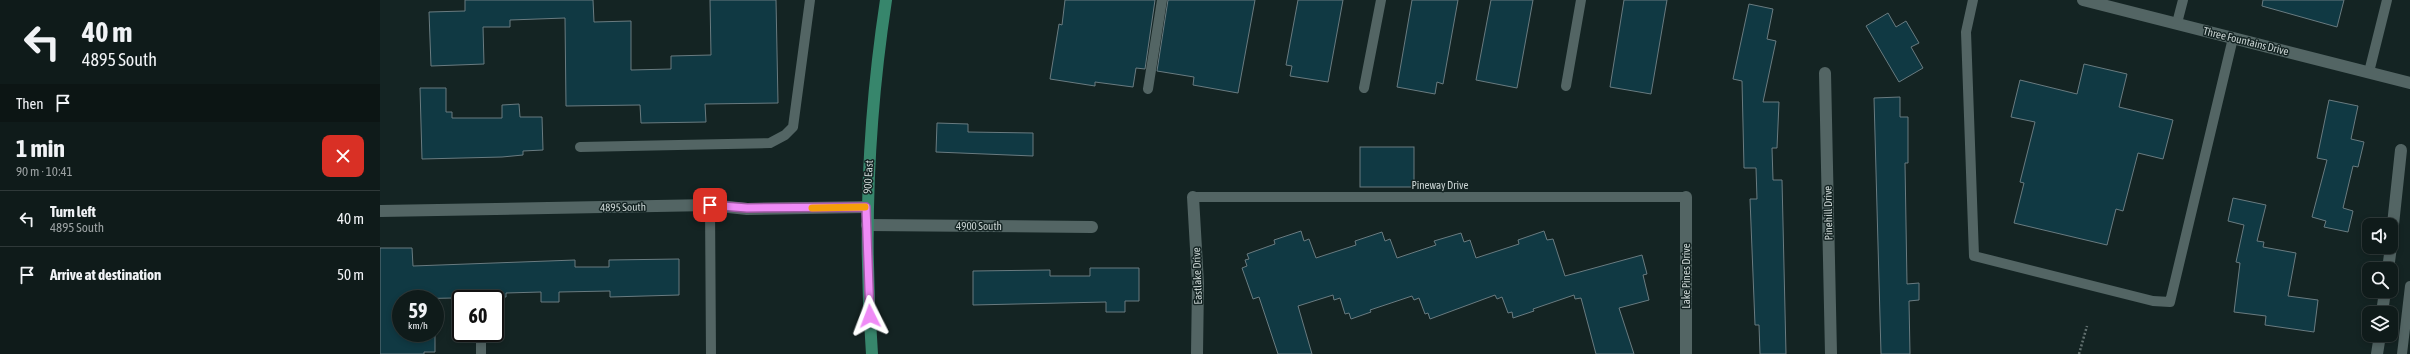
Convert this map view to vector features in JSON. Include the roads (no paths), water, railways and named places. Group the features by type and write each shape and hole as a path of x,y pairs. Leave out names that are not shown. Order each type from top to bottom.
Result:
{"main road":[{"name":"900 East","path":"872,354 866,207 871,123 886,0"}],"street":[{"name":"Three Fountains Drive","path":"2083,0 2410,83"},
{"name":"Pinehill Drive","path":"1825,73 1831,354"},
{"path":"2394,218 2401,150"},
{"name":"Eastlake Drive","path":"1193,197 1198,283 1197,354"},
{"name":"Lake Pines Drive","path":"1686,197 1686,354"},
{"name":"4895 South","path":"380,211 710,205 747,208 866,207"},
{"name":"4900 South","path":"866,225 1092,227"},
{"path":"2377,354 2379,342"}],"lane":[{"path":"580,147 770,143 785,135 793,127 810,0"},
{"path":"1148,89 1162,0"},
{"path":"1364,88 1381,0"},
{"path":"1566,86 1581,0"},
{"path":"1973,0 1966,32 1974,256 2153,301 2170,302 2233,38"},
{"path":"2177,23 2183,0"},
{"path":"2369,72 2387,0"},
{"name":"Pineway Drive","path":"1193,197 1686,197"},
{"path":"710,205 711,354"},
{"path":"2402,354 2410,286"},
{"path":"481,342 481,354"}]}
